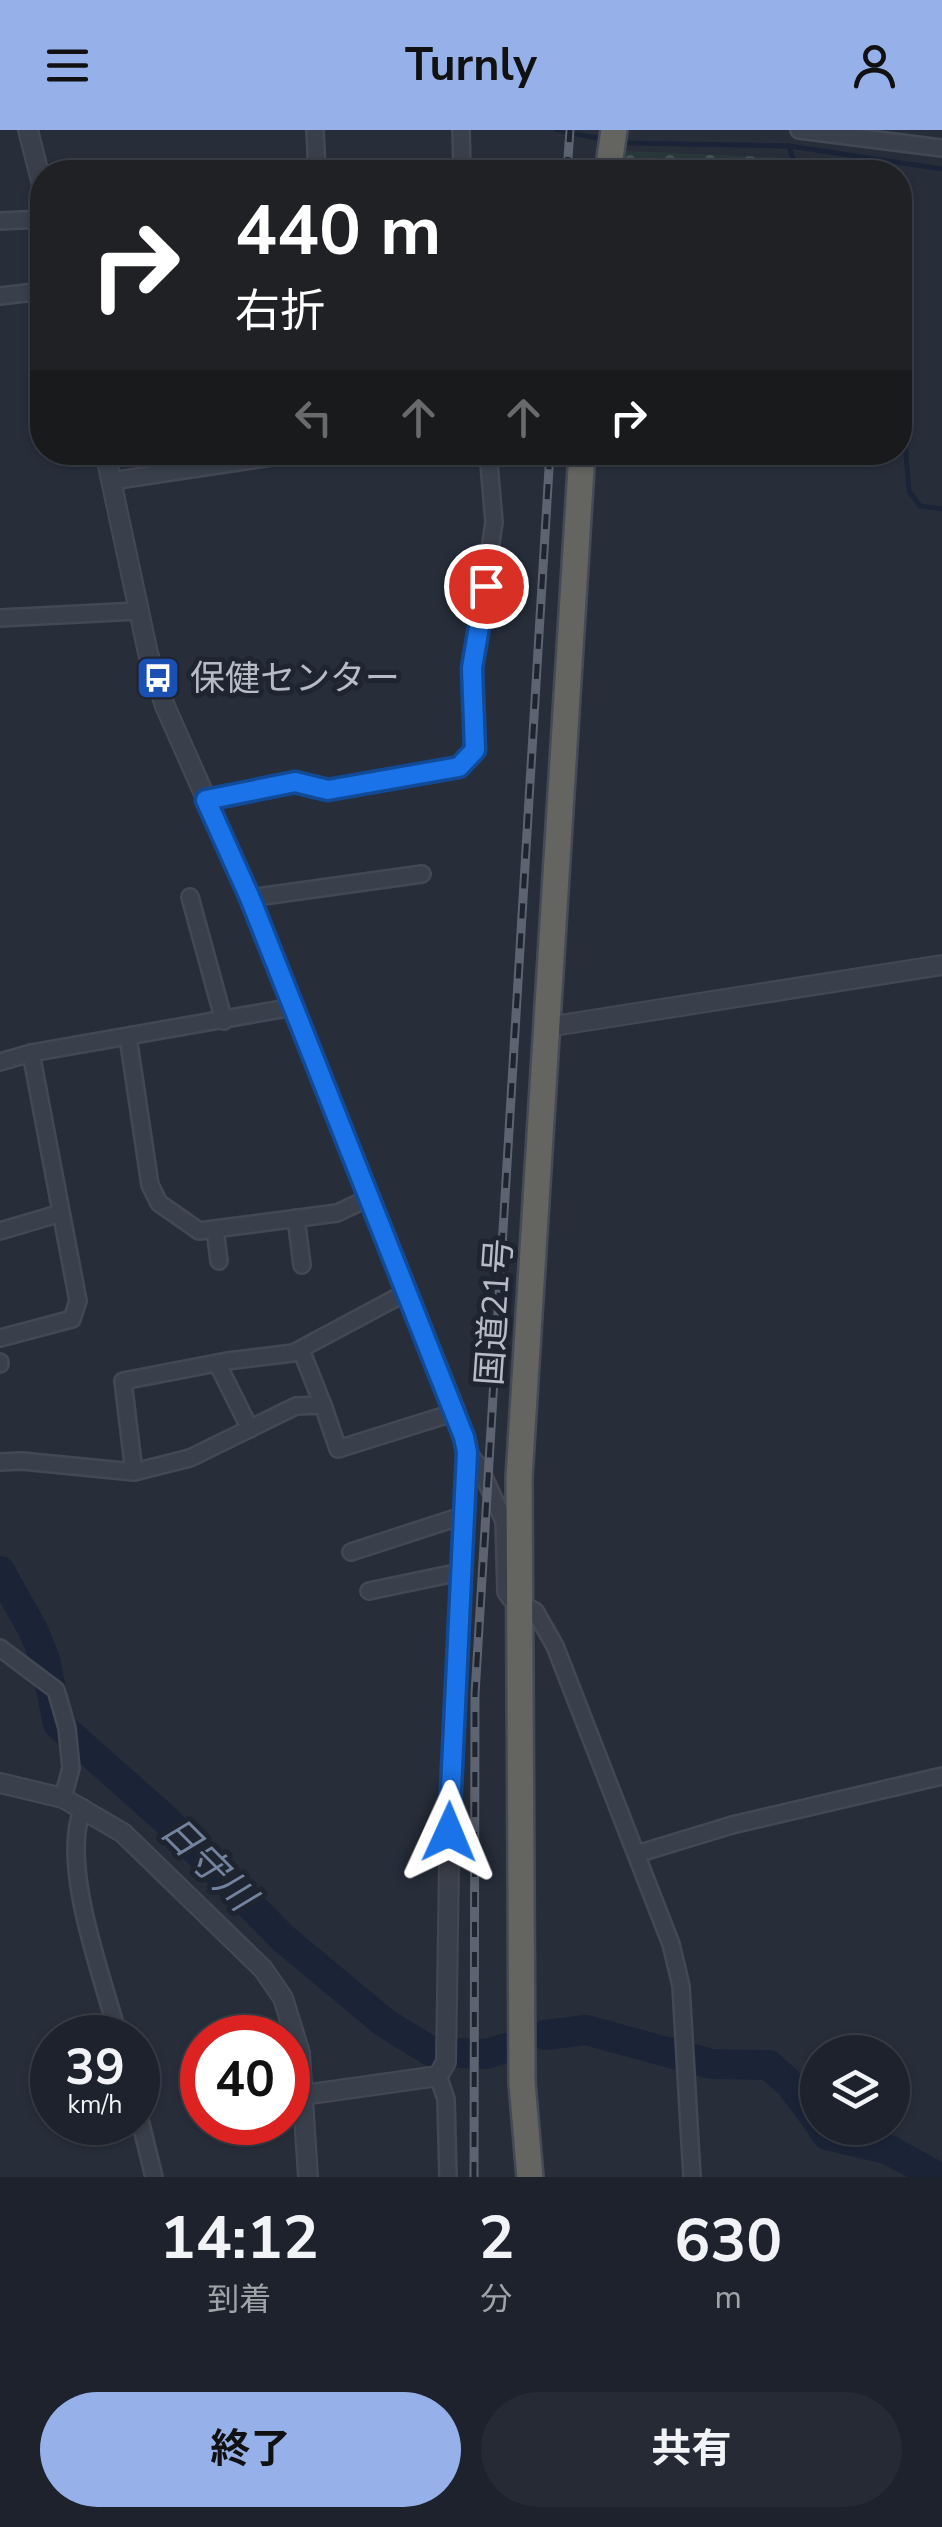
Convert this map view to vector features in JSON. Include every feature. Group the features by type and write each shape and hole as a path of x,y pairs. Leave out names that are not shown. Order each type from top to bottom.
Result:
{"highway":[{"path":"610,160 614,130"},
{"name":"国道21号","path":"530,2177 522,2083 519,1478 581,465"}],"street":[{"path":"28,130 36,160"},
{"path":"315,130 316,160"},
{"path":"461,130 462,160"},
{"path":"799,130 942,148"},
{"path":"0,221 30,220"},
{"path":"0,296 30,293"},
{"path":"108,465 138,611 164,706 250,898 456,1412 467,1452 450,1798 444,2060 448,2177"},
{"path":"111,481 219,465"},
{"path":"206,800 295,782 328,790 459,767 475,750 472,668 494,522 489,465"},
{"path":"0,618 138,611"},
{"path":"250,898 422,874"},
{"path":"190,897 224,1021"},
{"path":"547,1027 942,965"},
{"path":"0,1062 31,1053 292,1007"},
{"path":"128,1037 150,1185 159,1203 199,1231 338,1213 369,1198"},
{"path":"0,1338 72,1319 78,1302 31,1053"},
{"path":"0,1232 61,1213"},
{"path":"296,1218 302,1264"},
{"path":"215,1229 220,1261"},
{"path":"134,1472 123,1380 300,1350 408,1292"},
{"path":"300,1350 338,1448 456,1412"},
{"path":"217,1363 250,1429"},
{"path":"0,1462 134,1472 190,1458 296,1406 323,1405"},
{"path":"467,1452 479,1466 501,1511 506,1592 535,1612 555,1646 671,1944 681,1986 692,2177"},
{"path":"352,1552 462,1516"},
{"path":"369,1591 460,1572"},
{"path":"0,1648 56,1690 67,1728 72,1768 64,1798"},
{"path":"638,1854 732,1826 942,1776"},
{"path":"0,1783 64,1798 123,1834 264,1969 290,2015"},
{"path":"83,1808 76,1824 83,1904 112,2015"},
{"path":"310,2093 444,2060"},
{"path":"146,2145 154,2177"},
{"path":"306,2145 308,2177"}],"green space":[{"path":"625,151 786,160 623,160"}],"waterway":[{"path":"557,130 597,138"},
{"path":"629,143 789,146 882,160"},
{"path":"789,146 795,160"},
{"path":"912,164 942,169"},
{"path":"907,465 909,491 920,506 942,509"},
{"name":"日守川","path":"0,1571 45,1659 58,1724 164,1818 284,1939 385,2023 432,2052 486,2054 506,2048"},
{"name":"日守川","path":"545,2035 586,2030 711,2064 769,2065 800,2097"},
{"name":"日守川","path":"868,2145 889,2150 938,2177"}],"railway":[{"path":"568,160 570,130"},
{"path":"474,2177 475,1694 549,465"}],"place":[{"name":"保健センター","path":"158,678"}],"route":[{"path":"449,1832 467,1452 464,1437 250,898 206,800 295,782 328,790 459,767 475,750 472,668 486,586"}]}
